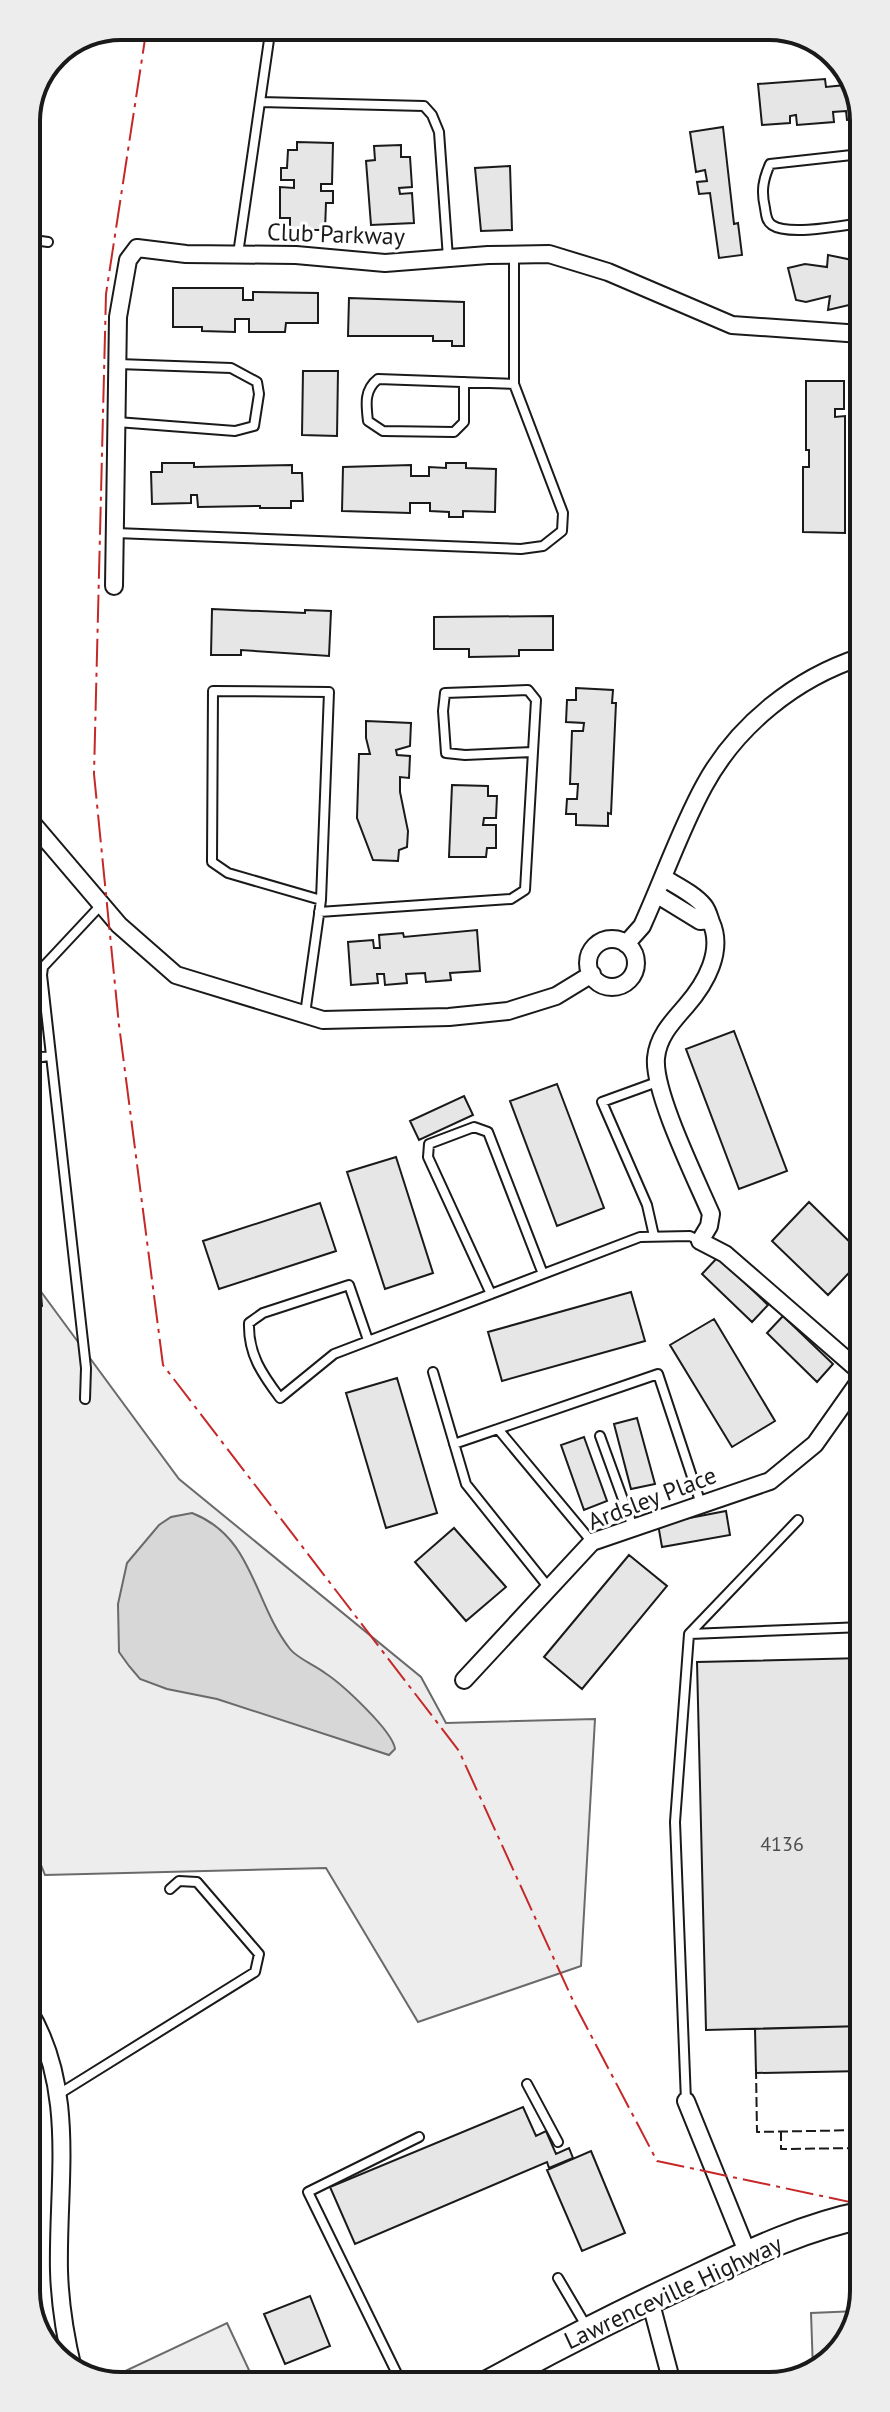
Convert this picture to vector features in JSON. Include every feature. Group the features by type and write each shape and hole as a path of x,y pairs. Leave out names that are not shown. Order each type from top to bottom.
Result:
{"main road":[{"name":"Lawrenceville Highway","path":"510,2372 588,2330 748,2254 796,2235 850,2219"}],"street":[{"name":"Club Parkway","path":"114,586 118,317 128,260 137,248 186,254 296,255 385,263 549,254 608,272 732,325 850,333"},
{"path":"626,944 642,926 704,786 730,746 765,710 805,682 850,660"},
{"path":"40,832 134,940 176,975 323,1020 449,1017 508,1011 556,996 592,974"},
{"path":"664,878 707,908 717,939 711,967 696,993 661,1039 656,1057 657,1082 711,1214 709,1226 700,1241 725,1254 850,1364"},
{"path":"656,894 700,921 709,920"},
{"path":"614,938 631,946 637,965 628,982 610,987 593,978 592,974 587,960 596,944 614,938"},
{"name":"Ardsley Place","path":"464,1680 592,1542 770,1481 815,1444 850,1394"},
{"path":"40,2034 59,2094 63,2126 61,2302 70,2354"},
{"path":"686,2101 748,2254"},
{"path":"650,2300 669,2372"}],"lane":[{"path":"238,255 269,40"},
{"path":"260,102 424,106 432,115 439,132 448,258"},
{"path":"850,155 770,164 763,179 762,194 767,220 773,226 798,230 850,224"},
{"path":"40,241 48,242"},
{"path":"116,533 521,549 543,546 562,531 563,513 514,384 514,255"},
{"path":"117,364 231,368 257,382 259,394 254,426 235,431 117,422"},
{"path":"464,382 464,422 454,432 383,431 368,421 366,400 369,386 378,379 464,382 514,384"},
{"path":"319,912 511,899 525,890 533,752 536,700 528,690 445,693 446,753 533,752"},
{"path":"305,1015 321,900 329,692 213,691 212,862 228,873 321,900"},
{"path":"85,1399 86,1368 42,991 43,967 102,905"},
{"path":"40,1057 49,1056"},
{"path":"654,1236 647,1205 602,1102 657,1082"},
{"path":"491,1294 428,1157 429,1144 474,1127 488,1132 543,1274"},
{"path":"368,1340 349,1285 263,1313 249,1323 248,1341 262,1374 280,1398 334,1354 640,1237 690,1236 700,1241"},
{"path":"433,1372 466,1484 549,1588"},
{"path":"454,1444 658,1374 701,1504"},
{"path":"498,1429 592,1542"},
{"path":"600,1436 633,1528"},
{"path":"686,2101 675,1822 689,1634 798,1520"},
{"path":"689,1634 850,1628"},
{"path":"59,2094 255,1972 259,1954 197,1882 179,1881 170,1889"},
{"path":"527,2084 558,2142"},
{"path":"396,2372 308,2192 419,2137"},
{"path":"558,2278 588,2330"}],"shaded area":[{"path":"40,1290 179,1479 421,1677 446,1723 595,1719 581,1966 418,2022 326,1868 45,1875 40,1862"},
{"path":"192,1513 212,1524 240,1554 290,1649 333,1679 386,1731 395,1749 389,1755 217,1699 167,1689 140,1679 129,1666 119,1652 118,1604 127,1563 159,1525 171,1517"},
{"path":"847,2311 833,2340 813,2359 811,2313"},
{"path":"227,2323 250,2372 123,2372"}],"building":[{"path":"825,79 826,87 841,85 850,120 847,120 846,111 833,112 834,122 797,125 796,115 790,116 790,123 762,125 758,84"},
{"path":"723,127 734,224 738,223 742,255 719,258 710,193 699,194 697,182 707,181 705,170 696,172 690,132"},
{"path":"297,142 333,143 332,184 321,184 321,191 333,191 333,203 326,203 325,230 290,230 290,218 280,218 280,187 294,188 294,180 281,180 281,168 287,168 288,150 297,150"},
{"path":"401,145 401,157 410,157 412,187 399,188 400,194 412,193 414,223 371,225 366,161 375,160 374,146"},
{"path":"510,166 512,230 481,231 475,168"},
{"path":"828,255 850,260 850,305 828,310 830,296 806,302 796,300 788,268 805,264 827,267"},
{"path":"173,288 243,288 243,300 253,300 253,292 318,293 318,323 286,323 285,332 249,332 249,319 235,319 235,332 173,327"},
{"path":"349,298 464,302 464,346 452,346 452,341 433,341 433,336 348,336"},
{"path":"303,371 338,371 337,436 302,435"},
{"path":"806,381 844,381 844,409 835,409 835,417 845,416 845,533 803,532 803,467 809,467 809,450 806,450"},
{"path":"162,463 194,463 194,467 292,465 292,473 302,473 303,501 291,501 291,508 198,507 197,495 191,495 191,503 152,504 151,472 162,472"},
{"path":"446,463 466,463 466,468 496,469 495,512 463,511 463,517 449,517 449,512 430,511 430,503 410,503 410,513 342,511 343,467 411,465 411,476 429,476 429,467 446,468"},
{"path":"212,609 305,613 305,610 331,611 329,656 241,650 241,655 211,655"},
{"path":"553,616 553,650 519,650 519,656 469,657 469,649 434,649 434,617"},
{"path":"576,688 613,690 612,703 616,703 608,826 576,825 576,814 566,814 567,799 577,799 578,784 570,784 572,731 583,731 584,723 566,722 567,700 576,700"},
{"path":"366,721 411,723 410,746 396,750 397,755 410,756 409,778 400,777 408,831 407,847 399,850 398,861 373,860 357,818 359,754 370,754"},
{"path":"452,785 488,786 488,796 497,796 496,818 484,818 483,825 496,825 496,848 487,848 486,857 449,857"},
{"path":"477,930 480,971 450,973 451,980 426,982 425,973 406,974 407,983 385,985 384,974 377,974 378,983 351,985 348,942 373,940 374,948 380,948 379,935 403,933 404,937"},
{"path":"734,1031 787,1171 739,1189 686,1049"},
{"path":"557,1084 604,1208 557,1226 510,1101"},
{"path":"464,1096 473,1115 419,1140 410,1121"},
{"path":"396,1157 433,1273 385,1289 347,1172"},
{"path":"809,1202 850,1242 850,1272 828,1295 772,1241"},
{"path":"320,1203 336,1251 219,1289 203,1241"},
{"path":"718,1257 768,1305 752,1322 702,1274"},
{"path":"631,1292 645,1341 502,1381 488,1332"},
{"path":"783,1316 833,1364 817,1382 767,1333"},
{"path":"714,1319 775,1421 732,1447 670,1345"},
{"path":"397,1378 437,1513 386,1528 346,1393"},
{"path":"637,1418 655,1484 631,1489 614,1424"},
{"path":"584,1437 607,1501 584,1510 561,1445"},
{"path":"726,1511 730,1535 662,1547 658,1524"},
{"path":"454,1528 506,1587 466,1621 415,1562"},
{"path":"629,1555 667,1586 582,1689 544,1657"},
{"path":"850,1658 850,2026 706,2030 697,1662"},
{"path":"850,2026 850,2071 756,2073 755,2029"},
{"path":"523,2107 536,2136 546,2131 556,2154 569,2148 573,2158 549,2168 547,2162 355,2244 330,2187"},
{"path":"591,2151 625,2233 582,2251 547,2170"},
{"path":"310,2296 330,2346 285,2364 264,2314"}],"fence":[{"path":"756,2069 757,2132 850,2130"},
{"path":"781,2131 781,2149 850,2148"}],"power":[{"path":"145,40 106,294 94,774 119,1025 163,1365 459,1751 575,2005 657,2161 850,2202"}]}
